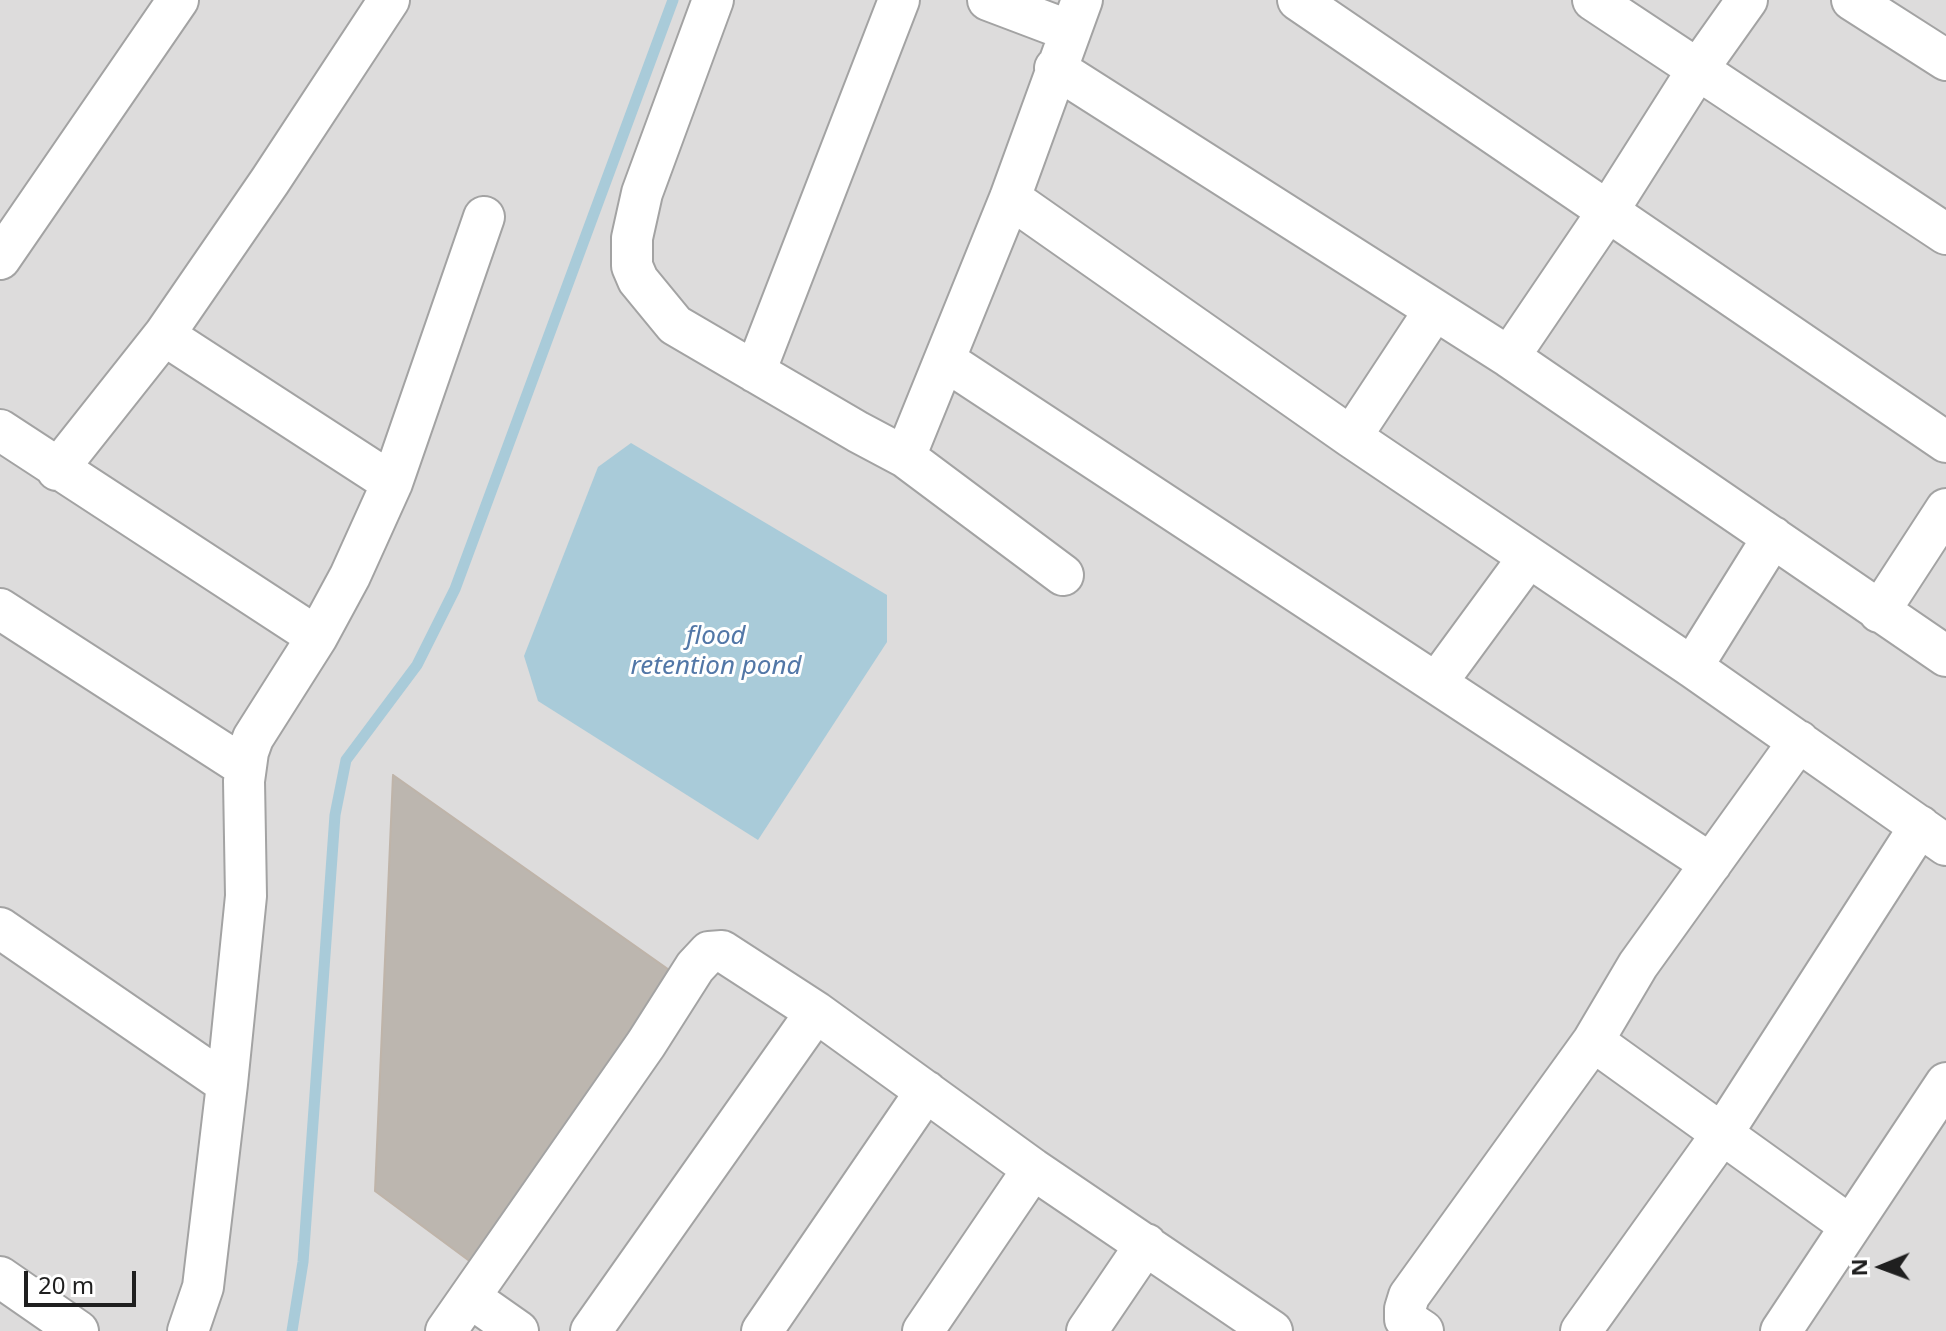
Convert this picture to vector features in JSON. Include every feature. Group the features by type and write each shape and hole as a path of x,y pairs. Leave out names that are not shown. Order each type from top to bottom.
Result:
{"street":[{"path":"0,259 178,0"},
{"path":"57,470 164,335 389,0"},
{"path":"713,0 642,193 632,238 632,266 649,296 675,325 905,457 1063,575"},
{"path":"755,372 899,0"},
{"path":"905,457 1010,198 1076,15 988,0"},
{"path":"1298,0 1946,442"},
{"path":"1593,0 1946,234"},
{"path":"1509,357 1608,211 1698,69 1747,0"},
{"path":"1852,0 1946,60"},
{"path":"1055,68 1509,357 1946,656"},
{"path":"1010,198 1351,437 1692,667 1933,836 1581,1331"},
{"path":"188,1331 203,1287 246,896 245,767 253,738 317,637 350,576 392,483 484,217"},
{"path":"1351,437 1434,311"},
{"path":"164,335 392,483"},
{"path":"946,361 1711,864"},
{"path":"0,430 317,637"},
{"path":"1879,612 1946,509"},
{"path":"1692,667 1773,537"},
{"path":"1437,682 1528,558"},
{"path":"0,609 245,767"},
{"path":"1423,1331 1405,1319 1407,1299 1593,1041 1638,965 1799,741"},
{"path":"0,928 227,1084"},
{"path":"446,1331 646,1044 695,967 709,952 725,952 816,1012 1261,1328"},
{"path":"591,1331 816,1012"},
{"path":"1593,1041 1849,1225"},
{"path":"1781,1331 1946,1083"},
{"path":"762,1331 926,1091"},
{"path":"923,1331 1033,1169"},
{"path":"1087,1331 1146,1244"},
{"path":"0,1277 78,1331"},
{"path":"471,1298 518,1331"}],"shaded area":[{"path":"0,0 1946,0 1946,1331 0,1331"}],"water":[{"name":"flood retention pond","path":"631,443 887,595 887,642 758,840 538,701 524,656 598,467"}],"building":[{"path":"393,775 682,979 483,1271 375,1191"}],"waterway":[{"path":"292,1331 303,1262 335,815 346,760 417,665 455,589 673,0"}]}
